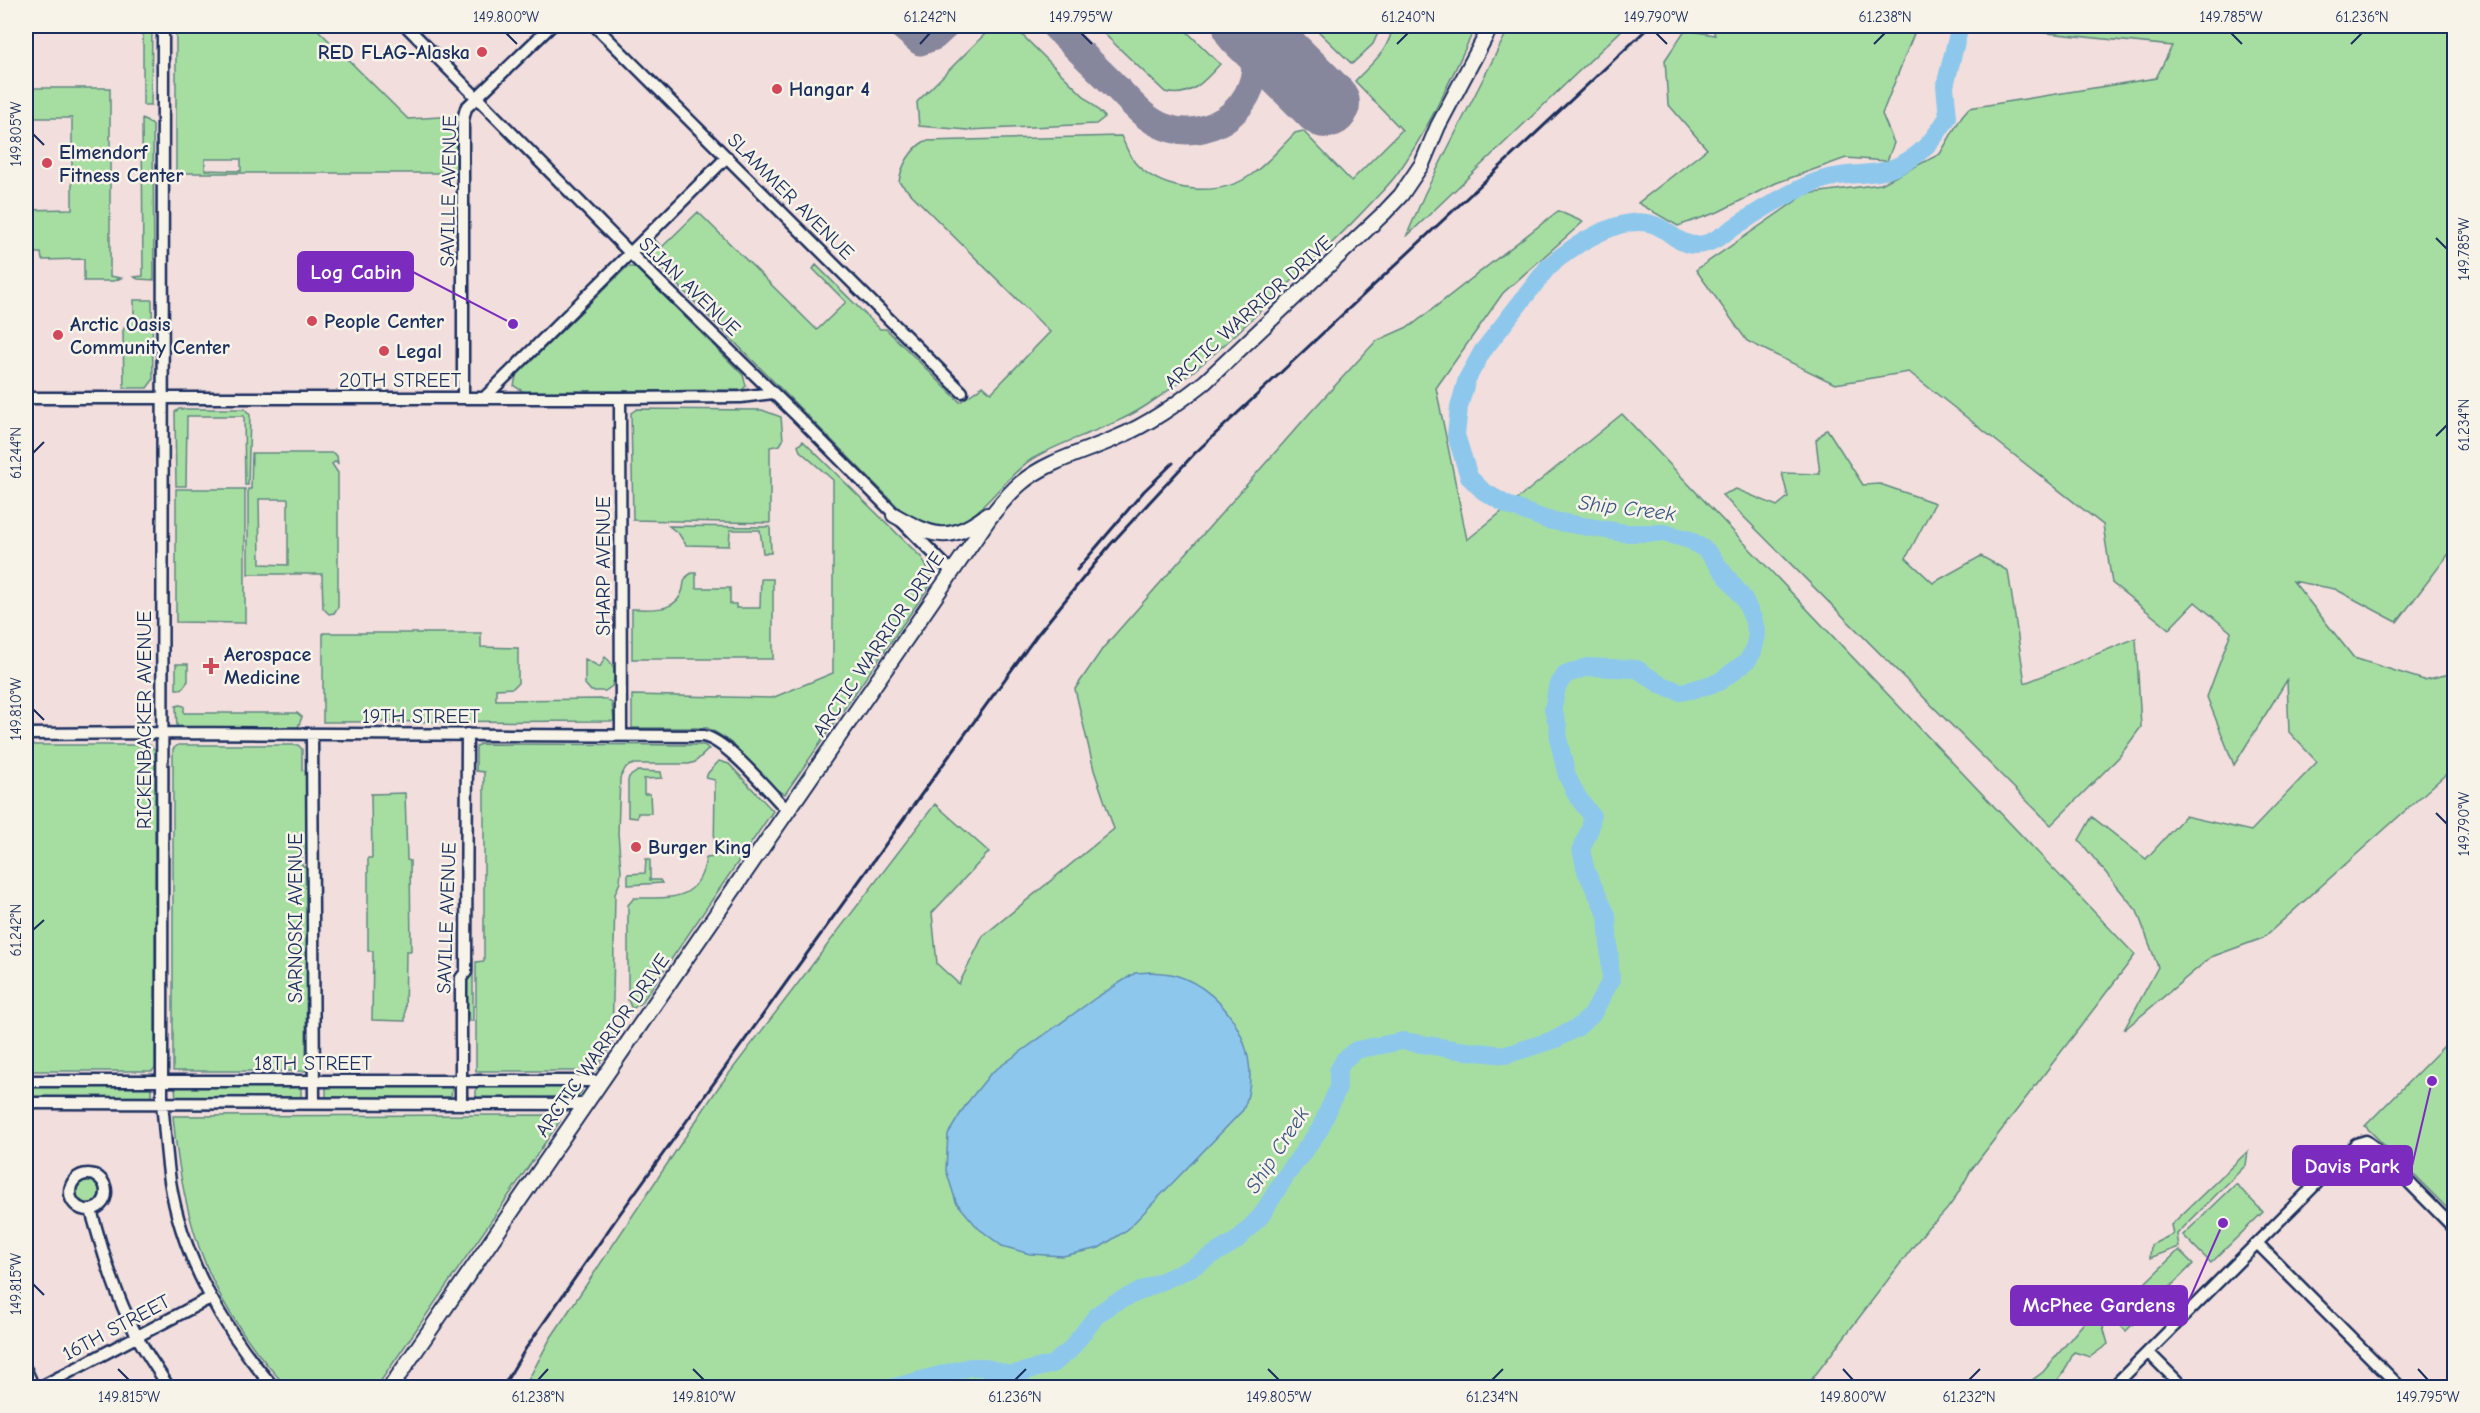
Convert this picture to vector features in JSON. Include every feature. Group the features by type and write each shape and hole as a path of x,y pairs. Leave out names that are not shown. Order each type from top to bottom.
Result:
{"main road":[{"name":"ARCTIC WARRIOR DRIVE","path":"390,1388 951,571 1000,504 1023,481 1043,468 1126,434 1182,400 1205,382 1384,213 1401,195 1422,164 1438,126 1491,26"},
{"path":"894,515 924,532 940,534 959,532 975,524 1000,504"}],"street":[{"name":"RICKENBACKER AVENUE","path":"163,26 162,1103 170,1182 184,1234 210,1298 250,1358 274,1388"},
{"name":"SIJAN AVENUE","path":"406,26 630,253 951,571"},
{"name":"SAVILLE AVENUE","path":"463,397 464,120 466,108 551,26"},
{"name":"SLAMMER AVENUE","path":"595,26 963,392"},
{"path":"485,398 727,157"},
{"name":"20TH STREET","path":"26,398 620,398 741,397 773,393"},
{"name":"SHARP AVENUE","path":"620,398 621,734"},
{"name":"19TH STREET","path":"26,734 621,734 710,737 725,747 787,810"},
{"name":"SARNOSKI AVENUE","path":"312,734 314,1103"},
{"name":"SAVILLE AVENUE","path":"461,1104 461,978 466,972 467,734"},
{"name":"18TH STREET","path":"26,1081 601,1081"},
{"name":"18TH STREET","path":"26,1103 584,1104"},
{"path":"2112,1388 2356,1144 2366,1141 2374,1147 2454,1228"},
{"path":"91,1210 112,1277 137,1337 169,1388"},
{"path":"2257,1243 2401,1388"},
{"name":"16TH STREET","path":"39,1388 210,1298"},
{"path":"2148,1352 2184,1388"},
{"path":"26,1370 34,1388"}],"green space":[{"path":"143,26 152,26 151,105 143,105"},
{"path":"176,26 314,26 408,119 456,116 456,173 176,173","holes":["205,159 241,159 241,171 205,170"]},
{"path":"993,26 1014,27 1105,117 1096,124 968,130 919,126 917,102"},
{"path":"1096,26 1181,26 1220,64 1208,77 1189,91 1174,94 1165,92"},
{"path":"1313,26 1381,26 1373,44 1352,64"},
{"path":"1393,26 1476,26 1430,121 1409,157 1388,185 1315,259 1187,377 1133,413 1032,459 1021,467 975,514 949,528 936,529 910,519 653,260 650,254 654,239 662,247 698,212 817,330 846,302 813,269 816,265 880,329 886,329 960,402 983,386 991,393 1050,332 899,182 904,164 915,149 925,141 1121,136 1134,162 1149,174 1177,186 1208,189 1223,187 1251,175 1295,133 1303,131 1351,181 1402,130 1355,81 1384,50"},
{"path":"1510,26 1626,26 1406,237 1425,193"},
{"path":"1712,26 1917,26 1882,114 1894,143 1887,161 1846,158 1776,183 1718,212 1678,226 1638,203 1707,149 1668,104 1665,60 1685,30 1715,35"},
{"path":"2038,26 2454,26 2454,547 2397,622 2335,589 2293,581 2354,658 2424,680 2454,673 2454,767 2263,938 2211,957 2124,1030 2158,967 2137,911 2079,840 2092,817 2146,859 2185,816 2251,831 2317,762 2289,732 2287,680 2234,765 2207,697 2231,632 2195,602 2169,629 2112,583 2103,525 1909,372 1835,384 1747,341 1696,270 1806,194 1881,184 1940,154 1969,108 2156,78 2172,46 2038,32"},
{"path":"26,88 110,88 110,276 121,278 114,281 84,281 84,259 42,260 41,253 30,253 30,259 26,259 26,210 72,209 72,118 26,118"},
{"path":"142,119 153,125 154,280 134,277 143,276"},
{"path":"1558,211 1583,222 1503,293 1436,388 1467,540 1622,414 2135,955 1971,1170 1948,1208 1929,1226 1806,1387 524,1388 550,1339 718,1088 935,804 989,852 932,913 937,964 959,984 983,936 1114,829 1094,770 1075,689 1103,648 1376,341 1412,325"},
{"path":"627,267 635,267 743,375 746,386 742,390 524,392 514,386 516,376"},
{"path":"134,300 152,300 153,380 147,388 124,388 123,331 129,318 134,318"},
{"path":"179,409 245,409 250,415 248,485 245,485 244,416 187,416 186,486 176,486 175,412"},
{"path":"637,409 762,410 781,417 783,440 780,445 770,447 770,523 633,520 631,413"},
{"path":"1827,429 1863,485 1880,484 1935,503 1906,558 1933,583 1981,556 2008,571 2025,683 2136,638 2141,727 2119,757 2051,825 1722,495 1736,489 1777,506 1788,497 1782,473 1820,474 1816,440"},
{"path":"803,441 922,558 932,577 931,584 785,794 777,790 736,747 707,728 632,728 632,695 772,698 833,673 833,480 800,451 798,446"},
{"path":"252,453 333,453 337,456 338,464 336,461 332,464 338,473 338,607 334,613 329,614 323,608 322,574 248,574 248,489 251,489","holes":["259,499 288,499 288,565 260,564"]},
{"path":"176,489 245,489 245,623 176,622"},
{"path":"669,526 770,527 771,553 763,553 760,530 730,530 729,546 686,545 679,534"},
{"path":"696,573 696,588 730,588 730,604 736,604 736,608 760,608 761,579 773,579 773,659 632,659 632,609 655,609 669,606 680,597 687,576"},
{"path":"323,633 481,633 481,647 518,648 518,683 513,688 496,689 496,700 605,699 612,703 614,721 323,722"},
{"path":"605,657 614,670 612,686 605,691 591,691 585,684 585,659 600,667"},
{"path":"176,664 188,664 188,681 182,689 176,689"},
{"path":"176,706 184,706 184,713 297,713 302,717 298,727 294,729 177,729"},
{"path":"480,744 704,745 709,749 695,762 689,764 634,764 626,767 620,778 618,833 621,871 620,882 615,894 612,1045 595,1071 476,1071 476,962 484,961 484,772 476,771 476,747"},
{"path":"26,745 150,745 155,750 155,1068 152,1071 26,1071"},
{"path":"178,745 298,745 302,749 302,770 307,771 307,854 302,854 302,866 307,867 306,1071 173,1071 173,749"},
{"path":"719,761 729,764 773,811 642,1002 632,1009 628,1000 628,905 634,898 671,897 690,890 697,883 706,858 714,857 715,780 706,778"},
{"path":"638,771 661,772 662,778 644,779 644,794 650,794 651,813 638,813 637,818 628,817 628,781 629,777"},
{"path":"405,793 407,860 410,861 411,951 406,951 405,1021 372,1020 373,951 368,951 368,858 372,858 371,794"},
{"path":"646,859 650,859 650,880 660,880 662,883 628,885 628,874 645,873"},
{"path":"470,959 473,959 473,1021 470,1021 463,998 464,981"},
{"path":"2454,1036 2454,1215 2365,1126"},
{"path":"326,1085 452,1086 451,1099 326,1099"},
{"path":"26,1086 151,1086 151,1099 26,1099"},
{"path":"175,1086 301,1086 301,1099 176,1099"},
{"path":"476,1086 579,1086 582,1091 576,1099 476,1099"},
{"path":"557,1115 560,1121 376,1388 287,1387 260,1356 238,1326 220,1294 193,1229 184,1194 173,1116"},
{"path":"2248,1151 2246,1165 2177,1234 2179,1247 2150,1258 2151,1245 2173,1234 2171,1225"},
{"path":"87,1179 96,1183 100,1192 96,1201 87,1205 78,1201 74,1192 78,1183"},
{"path":"2236,1184 2263,1212 2211,1263 2183,1235"},
{"path":"2179,1250 2193,1264 2126,1331 2111,1316"},
{"path":"2088,1318 2102,1323 2108,1344 2090,1357 2074,1352 2053,1387 2023,1387 2043,1372"}],"water":[{"path":"1152,972 1175,975 1194,983 1212,995 1238,1029 1246,1048 1250,1069 1249,1090 1243,1110 1127,1230 1099,1248 1063,1256 1030,1254 1002,1246 978,1228 956,1202 946,1170 948,1134 967,1103 991,1073 1097,997 1135,973"}],"waterway":[{"name":"Ship Creek","path":"891,1388 970,1367 983,1367 1010,1375 1053,1364 1070,1350 1097,1315 1112,1304 1191,1268 1236,1241 1261,1216 1285,1177 1320,1129 1338,1088 1338,1071 1344,1060 1356,1050 1403,1041 1506,1055 1556,1039 1578,1027 1592,1015 1611,980 1607,915 1586,871 1581,849 1590,829 1592,816 1577,796 1567,776 1553,709 1557,687 1565,675 1587,667 1637,669 1661,685 1681,692 1695,689 1719,682 1747,661 1753,652 1757,635 1754,621 1744,599 1707,551 1690,540 1664,533 1625,533 1547,520 1507,505 1483,491 1469,477 1456,435 1459,407 1467,379 1482,352 1548,267 1571,249 1600,232 1616,226 1646,223 1659,227 1685,243 1695,245 1708,243 1769,205 1809,184 1845,175 1880,172 1898,166 1915,156 1931,141 1948,117 1945,86 1960,26"}],"taxiway":[{"path":"901,26 920,42 934,37 946,26"},
{"path":"1054,26 1145,115 1165,127 1189,131 1208,127 1229,117 1247,95 1253,78 1255,60 1252,43 1244,26"}],"runway":[{"path":"1247,26 1326,104"}],"railway":[{"path":"502,1388 526,1348 619,1215 944,763 1037,635 1110,545 1194,454 1650,26"},
{"path":"1077,570 1144,491 1173,463"}],"place":[{"name":"RED FLAG-Alaska","path":"482,52"},
{"name":"Hangar 4","path":"777,89"},
{"name":"Elmendorf Fitness Center","path":"47,163"},
{"name":"People Center","path":"312,321"},
{"name":"Log Cabin","path":"513,324"},
{"name":"Arctic Oasis Community Center","path":"58,335"},
{"name":"Legal","path":"384,351"},
{"name":"Aerospace Medicine","path":"211,666"},
{"name":"Burger King","path":"636,847"},
{"name":"Davis Park","path":"2432,1081"},
{"name":"McPhee Gardens","path":"2223,1223"}]}
